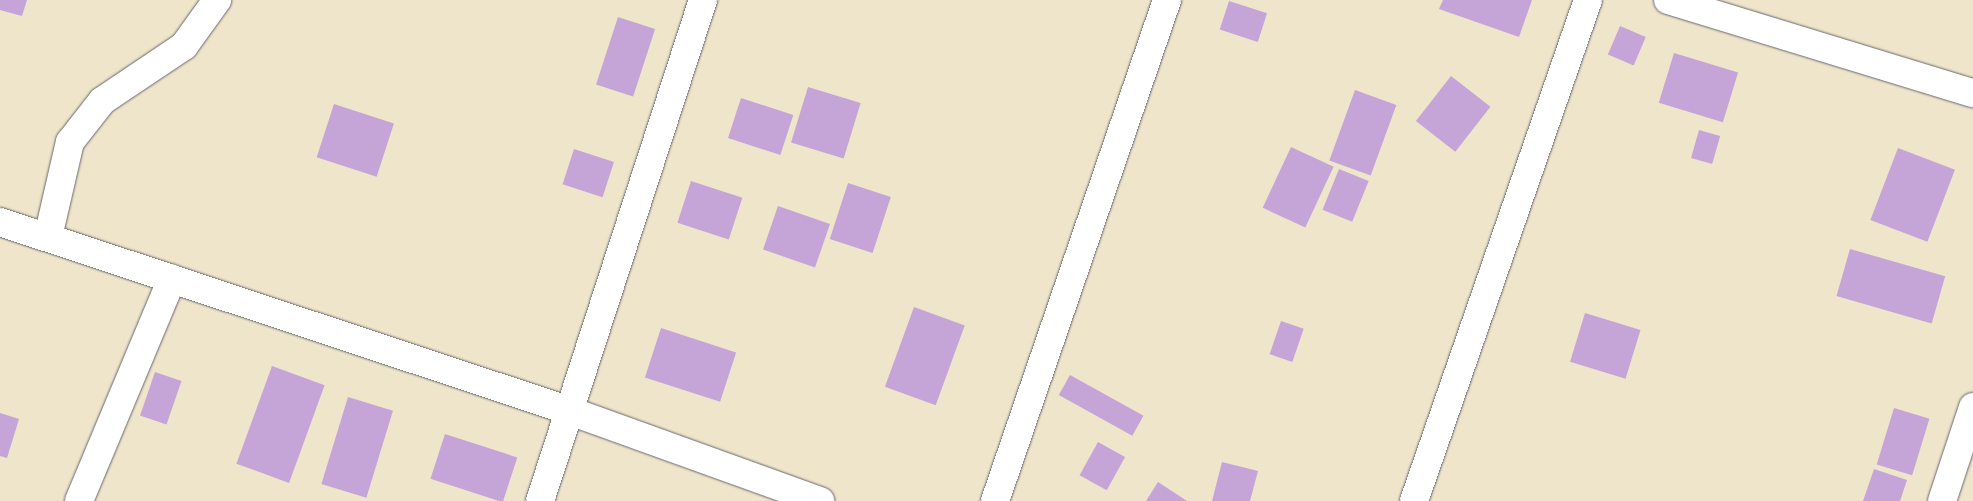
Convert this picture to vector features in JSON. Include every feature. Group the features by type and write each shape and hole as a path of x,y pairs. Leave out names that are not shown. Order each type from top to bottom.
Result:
{"street":[{"path":"48,238 70,142 102,101 184,46 217,0"},
{"path":"540,501 703,0"},
{"path":"995,501 1167,0"},
{"path":"1414,501 1588,0"},
{"path":"1668,0 1973,93"},
{"path":"0,222 570,411 820,501"},
{"path":"79,501 172,279"},
{"path":"1942,501 1973,407"}],"building":[{"path":"0,0 27,0 22,16 0,10"},
{"path":"1443,0 1532,0 1519,37 1439,9"},
{"path":"1229,1 1267,13 1258,42 1220,30"},
{"path":"618,17 655,29 633,97 596,85"},
{"path":"1620,26 1646,37 1634,65 1608,55"},
{"path":"1674,53 1738,73 1723,122 1659,103"},
{"path":"1451,76 1490,107 1455,152 1416,121"},
{"path":"808,87 861,103 844,159 791,142"},
{"path":"1355,90 1396,105 1371,176 1329,160"},
{"path":"741,98 793,115 780,155 728,138"},
{"path":"334,104 394,123 377,177 317,157"},
{"path":"1699,130 1720,136 1712,164 1691,158"},
{"path":"1291,147 1334,167 1305,228 1263,208"},
{"path":"1898,148 1955,170 1927,242 1870,220"},
{"path":"574,149 614,162 603,197 563,184"},
{"path":"1339,169 1369,181 1352,222 1323,210"},
{"path":"691,181 742,198 729,240 677,223"},
{"path":"848,183 891,197 873,253 830,239"},
{"path":"778,206 830,224 815,267 763,249"},
{"path":"1850,249 1945,276 1932,323 1836,296"},
{"path":"914,307 965,325 936,405 885,387"},
{"path":"1585,313 1640,330 1626,379 1570,362"},
{"path":"1281,321 1304,329 1292,362 1270,354"},
{"path":"661,328 736,352 720,402 645,377"},
{"path":"272,366 325,385 289,483 236,464"},
{"path":"155,372 181,381 166,425 140,415"},
{"path":"1070,375 1143,416 1132,436 1059,395"},
{"path":"348,397 393,411 366,498 321,484"},
{"path":"1894,408 1929,419 1912,475 1877,464"},
{"path":"0,413 19,419 7,458 0,456"},
{"path":"445,434 517,457 503,501 430,479"},
{"path":"1098,442 1125,457 1107,490 1080,475"},
{"path":"1222,462 1258,471 1250,501 1212,501"},
{"path":"1874,469 1907,480 1900,501 1863,501"},
{"path":"1158,482 1187,501 1146,501"}]}
